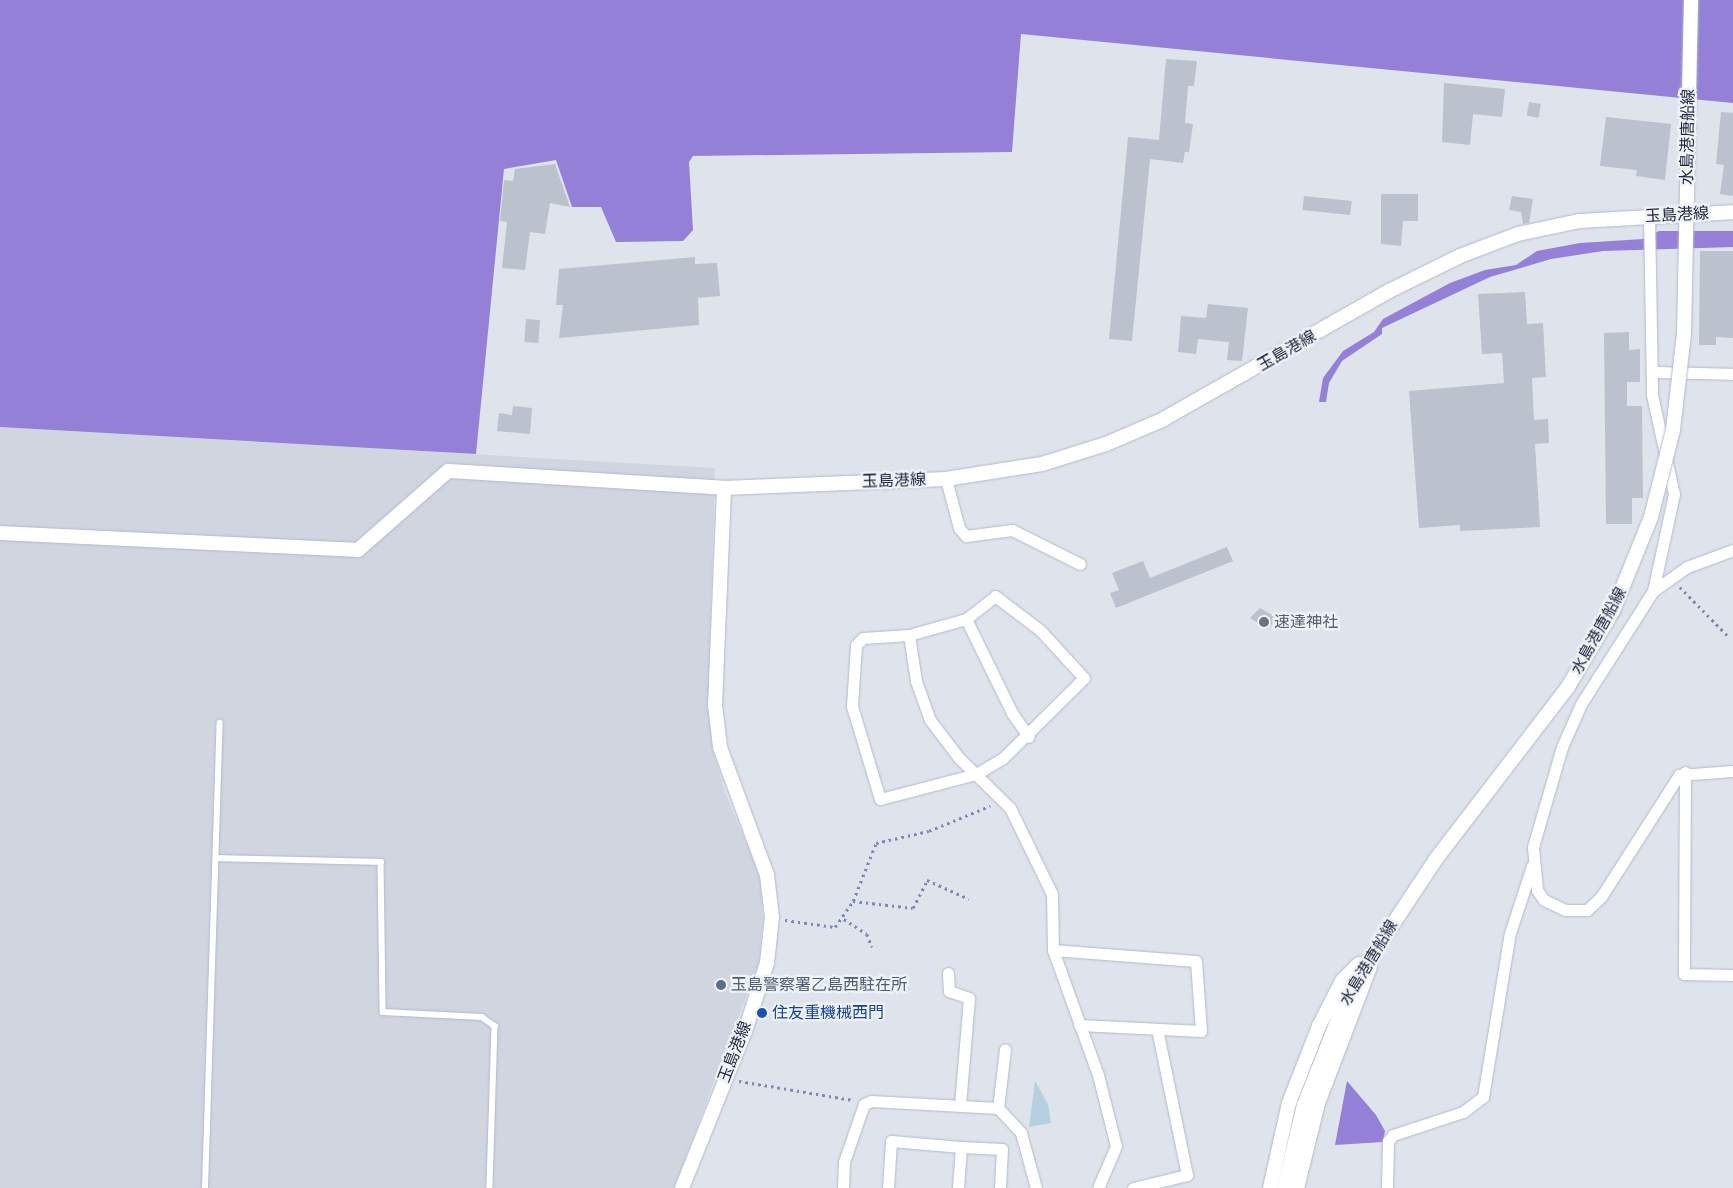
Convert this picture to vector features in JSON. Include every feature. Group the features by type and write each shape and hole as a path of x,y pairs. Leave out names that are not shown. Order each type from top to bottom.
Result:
{"main road":[{"name":"水島港唐船線","path":"1284,1188 1304,1105 1330,1033 1375,947 1484,794 1568,687 1613,611 1651,517 1673,430 1684,334 1691,0"},
{"name":"玉島港線","path":"682,1188 725,1079 767,963 772,918 767,874 720,747 715,705 724,488 946,479 1042,464 1122,437 1460,256 1518,234 1579,221 1733,212"},
{"path":"0,533 358,550 448,472 724,488"},
{"path":"1270,1188 1289,1103 1319,1026 1342,981 1375,947"},
{"path":"1297,1188 1318,1103 1361,998 1375,947"}],"street":[{"path":"1386,1188 1388,1141 1394,1135 1463,1112 1484,1097 1510,933 1532,864 1553,777 1581,704 1653,591 1674,494 1652,395 1649,216"},
{"path":"1652,372 1733,374"},
{"path":"946,479 959,528 966,536 1012,530 1080,564"},
{"path":"1653,591 1671,578 1718,553 1733,550"},
{"path":"995,596 1040,630 1084,678 1029,737 976,774 880,799 852,706 852,660 863,638 909,635 966,619 995,596"},
{"path":"966,619 1012,713 1029,737"},
{"path":"909,635 916,681 930,720 976,774 1005,803 1022,825 1052,894 1052,950 1078,1025 1098,1075 1116,1146 1098,1188"},
{"path":"1532,864 1537,890 1544,900 1565,910 1586,910 1601,897 1675,779 1685,772 1733,771"},
{"path":"1685,772 1684,974 1733,975"},
{"path":"1052,950 1196,961 1201,1031 1078,1025"},
{"path":"948,973 949,992 969,998 960,1105"},
{"path":"1133,1188 1187,1175 1157,1029"},
{"path":"998,1108 1004,1049"},
{"path":"843,1188 844,1162 864,1104 960,1105 998,1108 1021,1133 1036,1188"},
{"path":"888,1188 891,1141 1002,1150 1000,1188"},
{"path":"958,1188 961,1147"}],"lane":[{"path":"205,1188 220,723"},
{"path":"216,858 381,862 383,1012 482,1017 495,1026 490,1188"}],"path":[{"path":"1671,578 1730,638"},
{"path":"772,918 835,927 844,919 853,901 868,858 880,840 929,831 1005,803"},
{"path":"853,901 913,908 927,880 969,898"},
{"path":"844,919 866,934 872,948"},
{"path":"725,1079 864,1104"}],"shaded area":[{"path":"0,0 1733,0 1733,103 1021,34 1012,152 693,156 689,162 693,230 683,241 616,242 601,207 572,207 556,160 504,169 476,454 0,427"},
{"path":"1659,231 1733,231 1733,247 1603,251 1551,259 1490,277 1382,328 1382,334 1342,361 1329,383 1326,402 1319,402 1323,378 1343,351 1374,332 1383,319 1450,283 1485,270 1516,265 1537,251 1580,243 1643,239"},
{"path":"0,427 715,468 708,704 713,751 725,792 760,877 763,918 759,962 674,1188 0,1188"},
{"path":"1035,1081 1048,1104 1051,1123 1029,1127"},
{"path":"1347,1081 1376,1115 1385,1131 1383,1142 1335,1145"}],"building":[{"path":"1166,59 1197,61 1194,86 1188,86 1185,123 1193,124 1189,152 1185,152 1183,163 1150,159 1132,341 1109,339 1128,137 1159,140"},
{"path":"1444,83 1505,89 1502,117 1473,114 1470,145 1442,142"},
{"path":"1529,102 1541,104 1539,118 1527,116"},
{"path":"1721,112 1733,113 1733,196 1720,194 1724,165 1716,164"},
{"path":"1606,117 1671,124 1665,180 1636,176 1637,170 1600,166"},
{"path":"555,164 570,207 550,203 545,234 530,232 525,270 502,268 507,222 500,221 504,180 513,181 515,169"},
{"path":"1381,194 1418,194 1418,221 1403,221 1401,246 1381,244"},
{"path":"1304,196 1352,201 1350,215 1303,210"},
{"path":"1512,196 1533,199 1529,223 1523,224 1521,212 1509,210"},
{"path":"1700,251 1733,251 1733,338 1716,337 1716,345 1699,345"},
{"path":"695,257 695,264 717,263 720,296 698,298 699,325 559,338 563,305 556,305 559,269"},
{"path":"1525,292 1527,324 1543,323 1546,377 1532,378 1534,420 1548,419 1549,443 1535,444 1540,527 1460,531 1460,525 1419,528 1409,391 1504,383 1502,353 1482,354 1478,294"},
{"path":"1208,304 1248,308 1242,361 1227,360 1229,342 1198,339 1196,354 1178,352 1181,316 1206,318"},
{"path":"526,319 540,320 538,343 524,342"},
{"path":"1629,332 1629,350 1640,349 1640,382 1627,382 1627,406 1642,406 1643,498 1632,498 1632,524 1606,524 1604,333"},
{"path":"513,406 532,408 530,434 497,431 499,413 512,415"},
{"path":"1227,547 1233,561 1116,608 1110,593 1119,590 1112,573 1143,561 1150,578"},
{"name":"速達神社","path":"1260,608 1278,618 1267,629 1250,618"}],"place":[{"name":"速達神社","path":"1264,622"},
{"name":"玉島警察署乙島西駐在所","path":"721,985"},
{"name":"住友重機械西門","path":"762,1013"}]}
